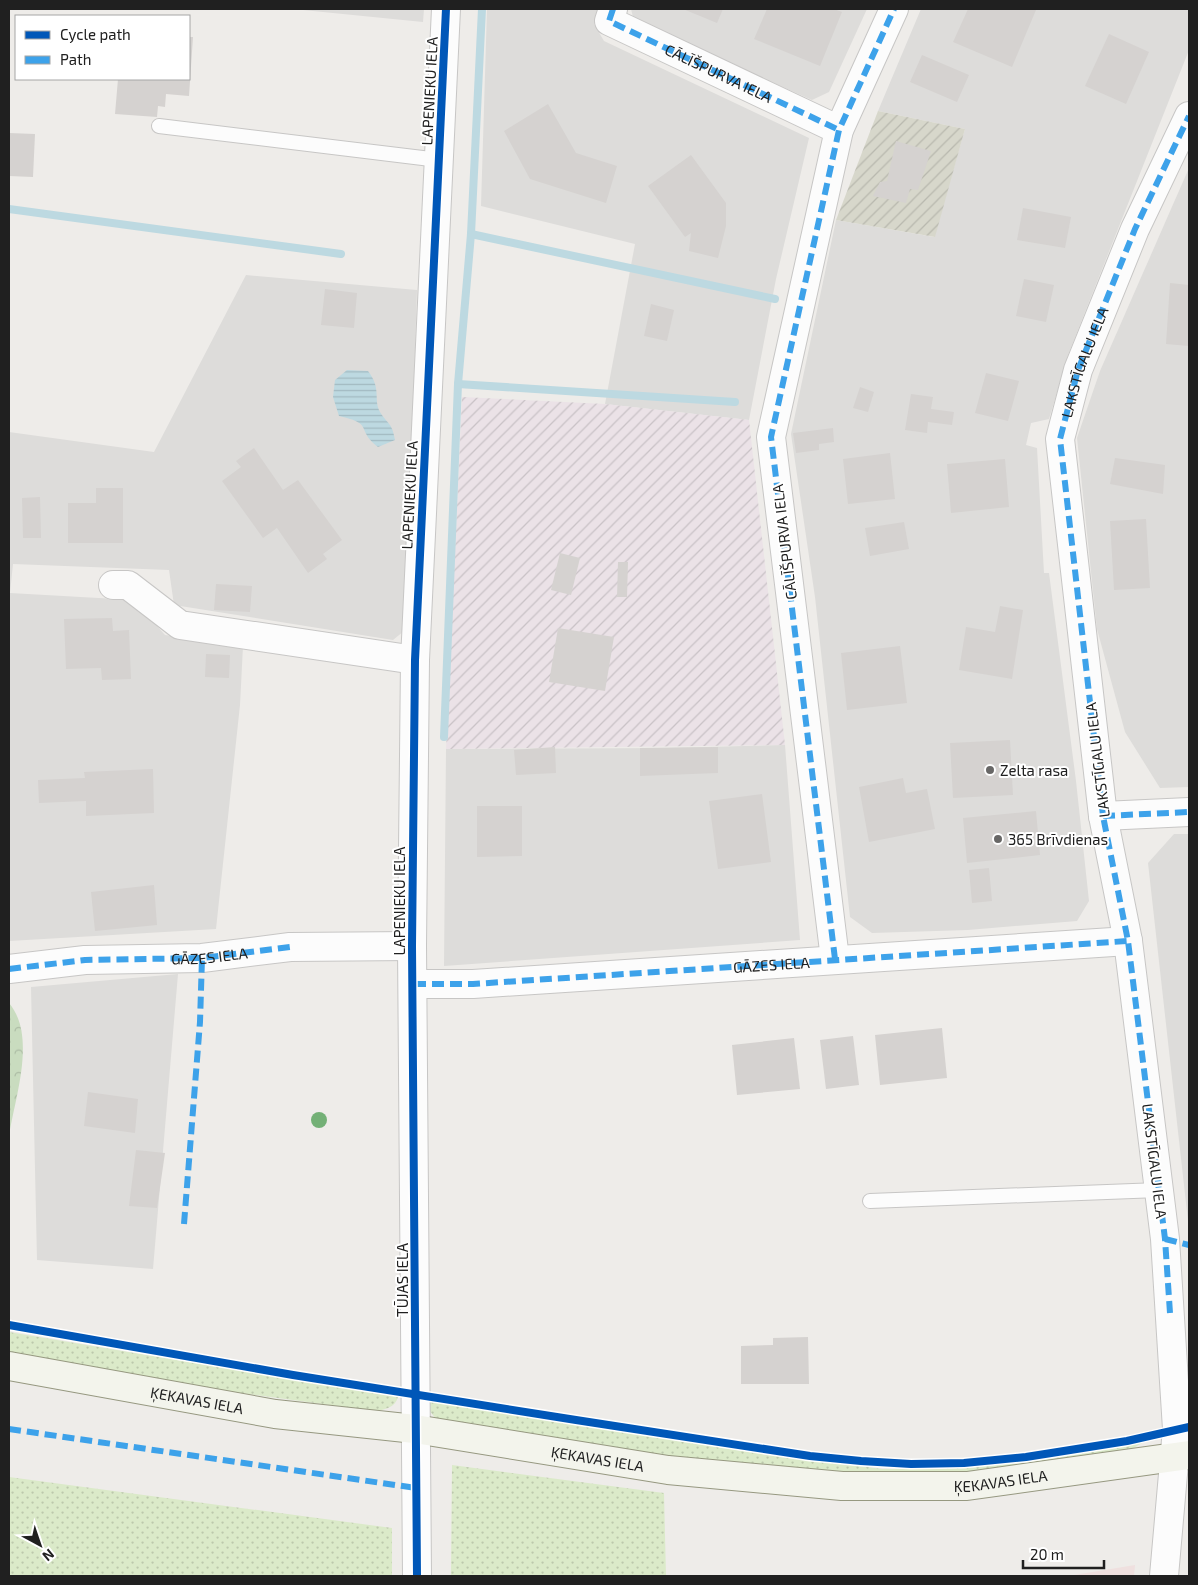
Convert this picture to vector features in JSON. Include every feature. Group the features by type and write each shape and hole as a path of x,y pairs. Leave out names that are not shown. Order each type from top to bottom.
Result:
{"main road":[{"name":"ĶEKAVAS IELA","path":"9,1366 276,1414 415,1429 668,1470 842,1486 967,1486 1182,1456"}],"street":[{"name":"LAPENIEKU IELA","path":"414,984 412,946 415,660 446,9"},
{"name":"CĀLĪŠPURVA IELA","path":"613,9 610,20 839,130"},
{"name":"CĀLĪŠPURVA IELA","path":"835,958 771,437 839,130 894,9"},
{"name":"LAKSTĪGALU IELA","path":"1164,1576 1182,1456 1176,1414 1165,1239 1128,941 1103,816 1060,439 1081,361 1135,229 1189,116"},
{"path":"113,584 128,584 180,625 415,660"},
{"path":"1103,816 1189,812"},
{"name":"GĀZES IELA","path":"414,984 473,984 835,958 1128,941"},
{"name":"GĀZES IELA","path":"9,969 84,960 202,958 290,947 412,946"},
{"name":"TŪJAS IELA","path":"414,984 416,1576"}],"lane":[{"path":"159,126 439,160"},
{"path":"870,1201 1159,1190"}],"shaded area":[{"path":"293,9 424,9 423,22"},
{"path":"487,9 598,9 594,24 604,41 809,138 776,279 749,420 605,404 635,244 481,206"},
{"path":"631,9 867,9 829,92 812,100 634,21"},
{"path":"921,9 1189,9 1189,50 1068,355 1049,419 1031,423 1026,445 1037,448 1044,573 1049,573 1076,781 1089,901 1077,921 968,930 872,933 850,917 815,597 791,434 836,220 934,237 965,129 878,111"},
{"path":"878,111 965,129 935,237 836,220"},
{"path":"1189,168 1189,787 1160,788 1125,732 1097,629 1077,438 1100,371"},
{"path":"246,275 417,290 406,621 404,631 393,640 174,605 169,570 13,564 10,593 134,600 165,635 243,646 240,705 216,929 9,941 9,432 154,452"},
{"path":"462,397 605,404 749,420 785,745 446,749"},
{"path":"785,745 800,940 444,966 446,749 667,748"},
{"path":"1174,834 1189,834 1188,1221 1148,863"},
{"path":"178,974 153,1269 37,1260 31,987"},
{"path":"1135,1565 1134,1576 1068,1576"}],"green space":[{"path":"9,1003 17,1017 22,1032 23,1049 22,1067 9,1136"},
{"path":"9,1332 398,1397 392,1406 374,1411 211,1389 9,1352"},
{"path":"427,1401 768,1455 883,1469 927,1469 1022,1463 1144,1442 1128,1451 929,1478 743,1471 441,1425 428,1409"},
{"path":"452,1465 664,1493 666,1576 451,1576"},
{"path":"9,1477 392,1528 392,1576 9,1576"}],"water":[{"path":"347,370 368,371 375,383 378,407 391,427 395,440 378,447 367,436 361,425 339,416 333,397 335,380"}],"building":[{"path":"683,9 723,9 717,23"},
{"path":"767,9 834,9 842,12 820,66 754,39"},
{"path":"968,9 1036,10 1012,67 953,42"},
{"path":"1109,34 1149,52 1126,104 1085,86"},
{"path":"190,37 193,37 189,96 166,94 165,107 158,106 157,117 115,114 118,80 190,80"},
{"path":"922,55 969,75 957,102 910,82"},
{"path":"548,104 576,153 617,166 606,203 530,179 504,131"},
{"path":"9,133 35,134 33,177 9,176"},
{"path":"896,141 931,151 918,190 910,189 906,203 873,196 880,182 887,181"},
{"path":"691,155 726,203 726,226 718,258 689,251 691,233 685,237 648,186"},
{"path":"1023,208 1071,217 1065,248 1017,240"},
{"path":"1024,279 1054,285 1046,322 1016,316"},
{"path":"1170,283 1189,285 1189,346 1166,344"},
{"path":"325,289 357,293 354,328 321,325"},
{"path":"651,304 674,310 667,341 644,336"},
{"path":"986,373 1019,381 1008,421 975,413"},
{"path":"860,387 874,392 868,412 853,408"},
{"path":"911,394 933,397 931,409 954,412 952,425 928,422 927,433 905,430"},
{"path":"833,428 834,442 819,444 819,450 796,453 793,433"},
{"path":"254,448 283,490 298,480 342,540 323,554 327,559 308,573 277,528 263,538 222,481 241,467 236,461"},
{"path":"890,453 895,499 848,504 843,459"},
{"path":"1115,458 1165,465 1163,494 1110,484"},
{"path":"1005,459 1009,507 951,513 947,464"},
{"path":"96,488 123,488 123,543 68,543 68,503 96,503"},
{"path":"40,497 41,538 23,538 22,498"},
{"path":"1146,519 1150,588 1114,590 1110,521"},
{"path":"904,522 909,549 870,556 865,528"},
{"path":"560,553 580,558 571,595 551,590"},
{"path":"618,562 628,562 627,597 617,597"},
{"path":"216,584 252,586 250,612 214,610"},
{"path":"1000,606 1023,610 1012,679 959,670 966,627 995,632"},
{"path":"112,618 113,631 129,630 131,679 102,680 101,668 66,669 64,619"},
{"path":"558,628 614,637 605,691 549,682"},
{"path":"900,646 907,703 847,710 841,653"},
{"path":"206,654 230,655 229,678 205,677"},
{"path":"1010,740 1013,795 953,798 950,743"},
{"path":"555,747 556,773 516,775 514,750"},
{"path":"718,747 718,773 640,776 640,748"},
{"path":"153,769 154,813 86,816 86,801 39,803 38,780 85,778 84,772"},
{"path":"903,778 906,793 927,789 935,829 869,842 859,787"},
{"path":"762,794 771,862 718,869 709,801"},
{"path":"477,806 522,806 522,856 477,857"},
{"path":"1036,811 1040,855 967,863 963,818"},
{"path":"989,868 992,901 972,903 969,870"},
{"path":"154,885 157,925 95,931 91,892"},
{"path":"942,1028 947,1078 880,1085 875,1035"},
{"path":"853,1036 859,1085 826,1089 820,1040"},
{"path":"794,1038 800,1089 737,1095 732,1045"},
{"path":"88,1092 138,1099 135,1133 84,1126"},
{"path":"136,1150 165,1153 157,1208 129,1206"},
{"path":"808,1337 809,1384 741,1384 741,1346 773,1345 773,1338"}],"waterway":[{"path":"444,737 458,384 471,234 482,9"},
{"path":"9,209 341,254"},
{"path":"471,234 775,299"},
{"path":"458,384 735,402"}],"marked path":[{"path":"613,9 609,21 839,130"},
{"path":"835,959 771,437 839,130 894,9"},
{"path":"1170,1313 1165,1239 1128,941 1103,816 1060,439 1078,370 1135,229 1189,116"},
{"path":"1103,816 1189,812"},
{"path":"414,984 473,984 1128,941"},
{"path":"9,969 85,960 202,958 290,947"},
{"path":"184,1224 200,1022 202,958"},
{"path":"1165,1239 1189,1245"},
{"path":"9,1429 416,1488"}],"cycle path":[{"path":"417,1576 412,946 415,660 446,9"},
{"path":"9,1325 293,1375 810,1456 861,1461 911,1464 964,1463 1026,1457 1127,1441 1189,1427"}],"place":[{"name":"Zelta rasa","path":"990,770"},
{"name":"365 Brīvdienas","path":"998,839"}]}
